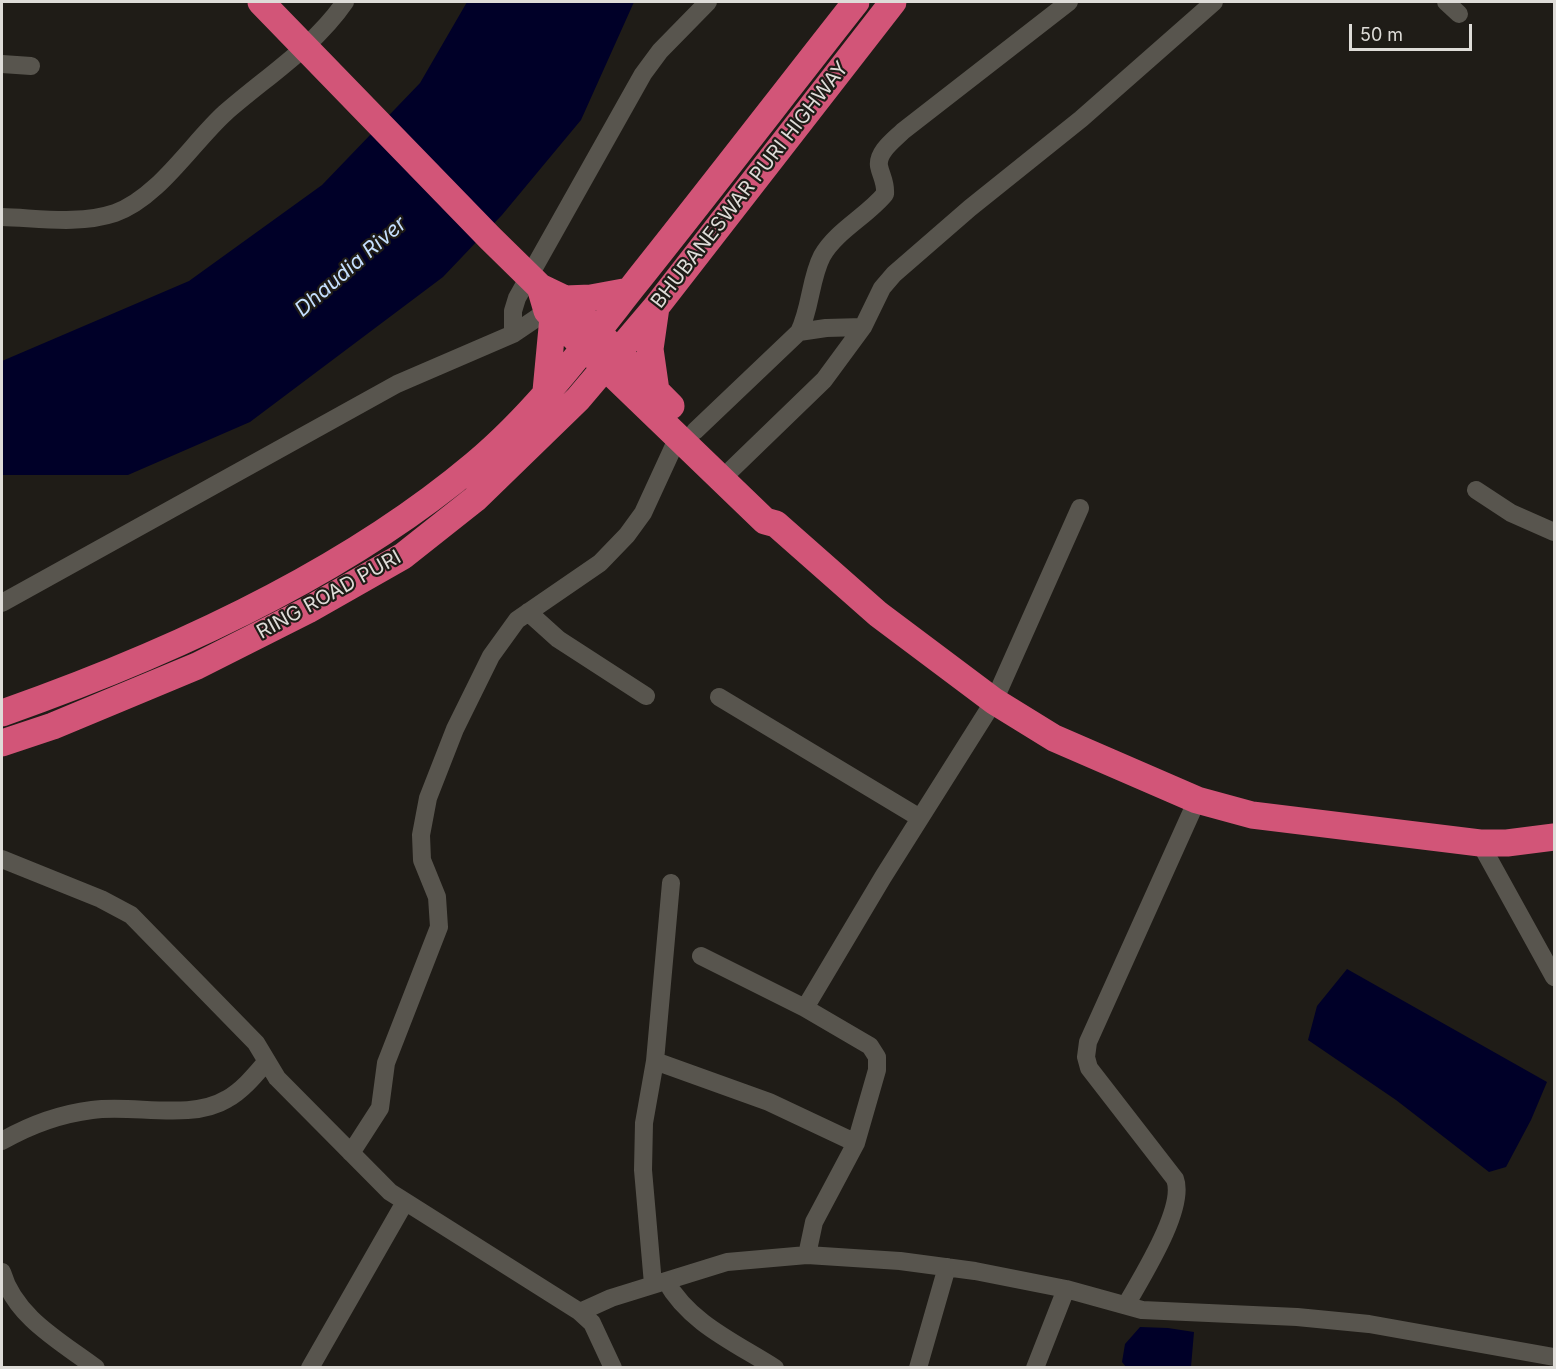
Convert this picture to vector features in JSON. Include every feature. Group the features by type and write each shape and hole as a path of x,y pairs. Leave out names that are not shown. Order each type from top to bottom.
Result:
{"highway":[{"path":"261,2 548,299 687,434 765,521 776,524 878,614 994,700 1054,738 1197,800 1252,815 1480,843 1507,843 1554,837"},
{"name":"BHUBANESWAR PURI HIGHWAY","path":"591,340 856,2"},
{"name":"BHUBANESWAR PURI HIGHWAY","path":"612,360 656,307 893,2"},
{"path":"548,299 591,298 629,291"},
{"path":"546,391 548,299"},
{"path":"649,396 650,349 656,307"},
{"name":"RING ROAD PURI","path":"2,712 135,663 226,620 322,568 403,518 476,464 591,340"},
{"name":"RING ROAD PURI","path":"2,743 53,726 198,666 309,610 403,556 475,499 578,399 612,360"},
{"path":"578,399 649,396"},
{"path":"687,434 732,470 774,512 776,524"}],"street":[{"path":"2,217 87,219 116,213 141,199 225,113 305,47 345,2"},
{"path":"513,334 513,311 517,298 637,84 660,51 708,2"},
{"path":"351,1153 380,1108 386,1063 439,927 437,897 422,860 421,835 428,798 438,767 491,656 504,634 517,620 600,563 627,535 643,513 687,434 799,332 808,314 821,258 830,245 885,194 886,183 879,165 885,149 912,124 1069,2"},
{"path":"732,470 824,380 863,327 882,288 894,274 970,208 1081,119 1214,2"},
{"path":"2,64 31,66"},
{"path":"2,603 397,384 513,334 548,299"},
{"path":"799,332 826,328 863,327"},
{"path":"1476,490 1511,513 1554,532"},
{"path":"805,1008 994,700 1080,508"},
{"path":"528,612 558,639 646,696"},
{"path":"719,697 920,818"},
{"path":"1126,1305 1148,1267 1177,1201 1179,1189 1175,1179 1089,1068 1086,1057 1088,1042 1197,800"},
{"path":"1480,843 1554,977"},
{"path":"2,859 101,899 131,915 256,1043 277,1078 390,1192 580,1312 592,1323 614,1368"},
{"path":"671,883 655,1061 648,1094 643,1143 660,1282 704,1324 775,1368"},
{"path":"701,956 805,1008 870,1046 877,1057 877,1070 856,1143 814,1222 807,1255"},
{"path":"2,1141 60,1115 93,1109 201,1108 226,1100 246,1084 267,1061"},
{"path":"655,1061 769,1102 856,1143"},
{"path":"310,1368 405,1202"},
{"path":"580,1312 611,1298 727,1262 807,1255 947,1267 1066,1289 1158,1312 1297,1317 1369,1324 1554,1357"},
{"path":"918,1368 947,1267"},
{"path":"2,1272 17,1302 32,1320 96,1368"},
{"path":"1035,1368 1066,1289"}],"water":[{"name":"Dhaudia River","path":"467,2 634,2 581,120 502,215 443,277 250,422 128,475 2,475 2,361 189,281 322,185 420,83"},
{"path":"1347,969 1547,1082 1531,1120 1506,1167 1489,1172 1396,1100 1308,1040 1317,1006"},
{"path":"1140,1327 1194,1332 1191,1367 1126,1367 1122,1362 1125,1344"}]}
